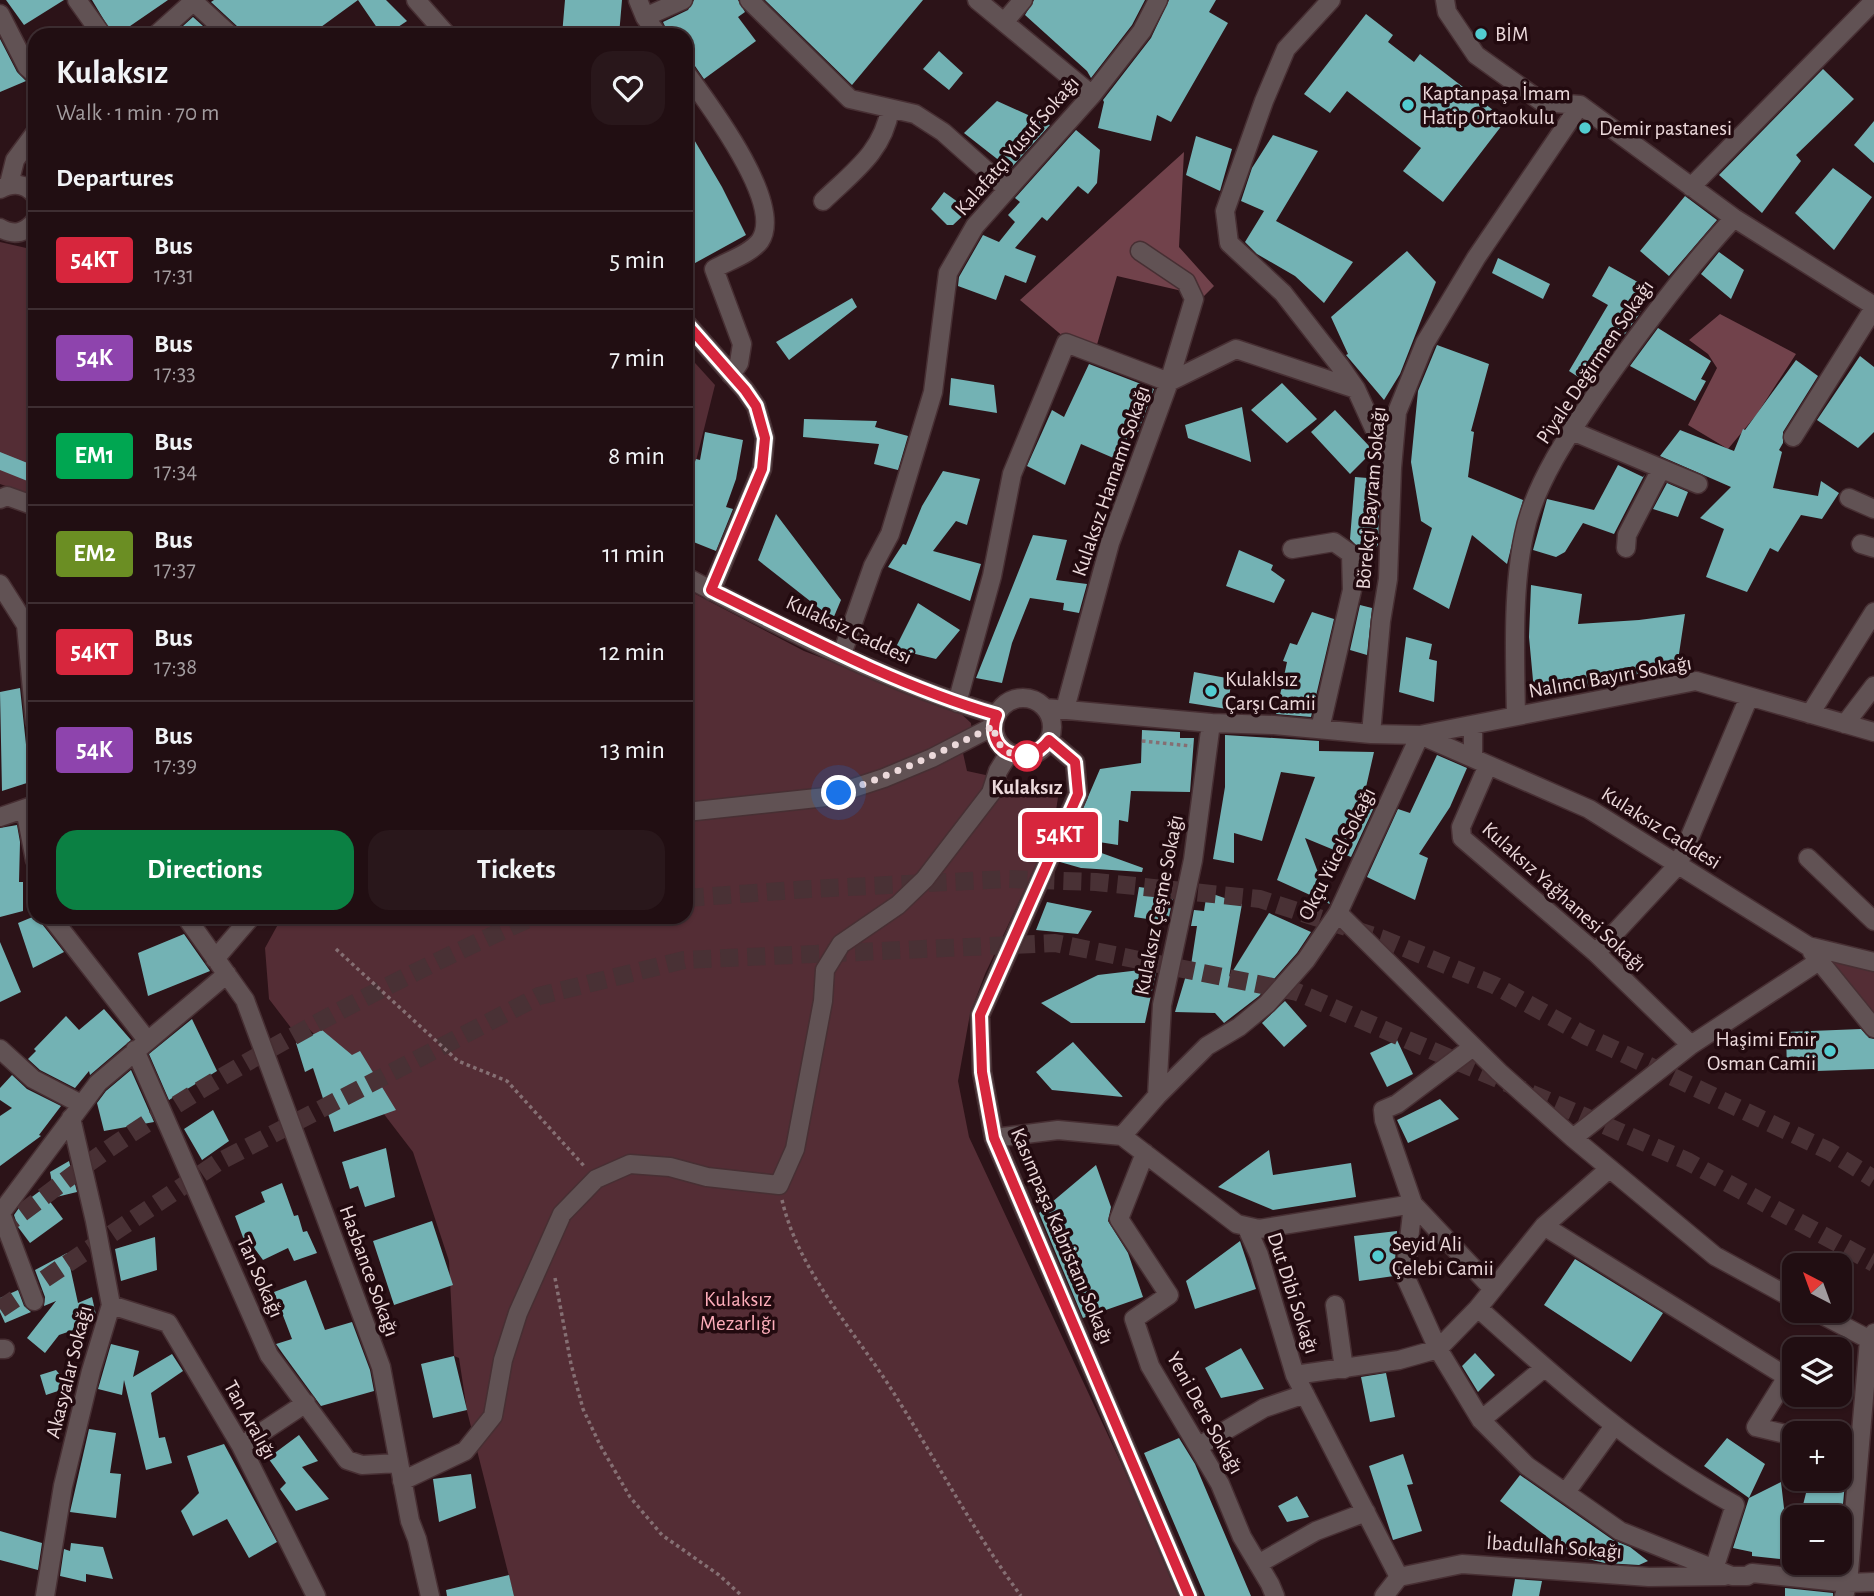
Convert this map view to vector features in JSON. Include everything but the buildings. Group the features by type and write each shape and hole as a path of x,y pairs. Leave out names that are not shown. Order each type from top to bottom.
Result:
{"street":[{"path":"77,0 97,28"},
{"path":"416,0 441,28"},
{"path":"638,0 645,18 653,28"},
{"path":"645,18 683,0"},
{"path":"749,0 850,99 915,114 943,132 1007,189"},
{"path":"977,0 1092,95"},
{"path":"1005,21 1023,0"},
{"name":"Kalafatçı Yusuf Sokağı","path":"842,654 873,566 890,534 930,404 948,273 975,226 1092,95 1142,31 1158,0"},
{"path":"1331,0 1286,49 1264,101 1225,211 1229,243 1283,293 1356,390 1392,468"},
{"path":"1445,0 1447,12 1476,55 1542,102 1580,105 1734,218 1874,307 1793,436"},
{"path":"164,28 194,1 223,28"},
{"path":"1691,187 1874,1"},
{"path":"0,14 28,68"},
{"path":"693,82 717,115 752,176 765,225 759,242 714,269 742,344 739,363 731,375"},
{"name":"Börekçi Bayram Sokağı","path":"1371,734 1381,621 1388,579 1397,412 1424,344 1476,258 1580,105"},
{"path":"823,201 875,150 883,138 891,109"},
{"path":"28,142 15,160 2,187 25,186 28,189"},
{"name":"Piyale Değirmen Sokağı","path":"1516,716 1514,642 1524,534 1539,491 1572,431 1621,358 1681,277 1734,218"},
{"path":"0,229 13,233 28,231"},
{"path":"957,703 992,576 1012,474 1066,342 1169,382 1194,299 1186,282 1140,251"},
{"path":"693,331 756,406 762,422 765,453 762,469 711,590"},
{"name":"Kulaksız Hamamı Sokağı","path":"1065,709 1110,543 1169,382 1236,349 1356,390"},
{"path":"1572,431 1698,484"},
{"path":"1626,548 1627,536 1661,469"},
{"path":"0,499 7,496 28,504"},
{"path":"1849,498 1874,509"},
{"path":"1292,549 1334,542 1351,554 1352,590 1320,729"},
{"name":"Kulaksiz Caddesi","path":"693,581 842,654 995,720"},
{"path":"0,584 26,625 28,647"},
{"path":"1810,714 1874,612"},
{"name":"Nalıncı Bayırı Sokağı","path":"1420,735 1696,681 1874,732"},
{"path":"1845,724 1874,686"},
{"path":"693,811 826,797 884,778 932,758 995,720 1002,707 1019,698 1028,699 1045,708 1211,723 1274,724 1371,734 1420,735"},
{"path":"1596,953 1678,865 1749,698"},
{"path":"995,720 997,742 1009,753 1017,756 1036,754 1049,740 1052,724 1045,708"},
{"name":"Kulaksız Çeşme Sokağı","path":"1157,1096 1162,1005 1193,860 1211,723"},
{"path":"1473,725 1481,762"},
{"name":"Kulaksız Caddesi","path":"1420,735 1589,810 1814,954 1874,962"},
{"name":"Okçu Yücel Sokağı","path":"1122,1136 1157,1096 1208,1046 1239,1027 1267,1004 1306,960 1338,913 1420,735"},
{"name":"Kasımpaşa Kabristanı Sokağı","path":"1049,740 1075,762 1078,794 980,1015 982,1072 994,1138 1189,1596"},
{"path":"401,1472 466,1451 492,1416 503,1360 518,1313 541,1260 562,1214 596,1179 630,1164 670,1167 708,1177 779,1185 795,1150 823,1001 825,970 841,944 898,905 925,879 991,793 998,771 1009,753"},
{"name":"Kulaksız Yağhanesi Sokağı","path":"1481,762 1461,827 1462,838 1596,953 1691,1045"},
{"path":"0,817 28,808"},
{"path":"1808,858 1874,921"},
{"path":"1338,913 1473,1047 1609,1169 1715,1256 1782,1292"},
{"name":"Tan Sokağı","path":"56,924 141,1045 269,1355 347,1460 401,1472"},
{"name":"Hasbance Sokağı","path":"191,924 245,1000 381,1367 410,1521 417,1539 430,1596"},
{"path":"215,959 245,924"},
{"path":"1573,1138 1691,1045 1814,954 1874,1028"},
{"path":"34,1301 1,1213 98,1083 227,974"},
{"path":"1473,1047 1397,1104 1382,1110 1413,1204 1405,1276 1438,1349 1481,1420 1527,1466 1620,1531 1731,1576"},
{"path":"0,1049 33,1079 76,1111"},
{"name":"Akasyalar Sokağı","path":"45,1596 63,1486 91,1371 111,1305 76,1111"},
{"path":"994,1138 1058,1129 1122,1136 1237,1224 1259,1229 1413,1204"},
{"name":"Yeni Dere Sokağı","path":"1144,1153 1119,1219 1169,1296 1134,1319 1150,1366 1220,1484 1242,1537 1275,1596"},
{"path":"1295,1375 1399,1360 1438,1349 1478,1308 1544,1226 1609,1169"},
{"path":"1413,1204 1493,1289"},
{"name":"Dut Dibi Sokağı","path":"1246,1226 1259,1255 1295,1375 1399,1577"},
{"path":"1544,1226 1787,1377 1756,1427 1782,1433"},
{"path":"1335,1304 1345,1369"},
{"name":"Tan Aralığı","path":"111,1305 168,1323 241,1446 316,1596"},
{"path":"1478,1308 1585,1404 1690,1481 1735,1505 1714,1569"},
{"path":"1840,1323 1872,1338 1846,1590"},
{"path":"1481,1420 1544,1368"},
{"path":"1199,1446 1264,1408 1305,1394"},
{"path":"241,1446 306,1404"},
{"path":"1566,1492 1614,1426"},
{"path":"1852,1450 1859,1452"},
{"path":"1258,1564 1316,1531 1366,1513"},
{"name":"İbadullah Sokağı","path":"1399,1577 1462,1563 1649,1577 1747,1576 1752,1573 1846,1590 1874,1582"},
{"path":"1384,1596 1399,1577"},
{"path":"1645,1596 1649,1577"}],"path":[{"path":"1142,741 1208,748"},
{"path":"336,949 458,1061 507,1081 596,1179"},
{"path":"779,1185 794,1241 1021,1596"},
{"path":"541,1260 554,1273 571,1364 583,1409 630,1497 662,1535 719,1575 742,1596"}],"green space":[{"path":"0,242 28,248 28,494 0,484"},
{"path":"693,361 715,385 693,473"},
{"name":"Kulaksız Mezarlığı","path":"693,593 804,651 956,709 971,723 972,733 963,753 967,771 1059,791 1053,830 985,974 970,1014 958,1081 969,1137 1183,1596 514,1596 467,1411 459,1358 454,1356 449,1261 413,1152 354,1075 309,1029 295,1033 269,999 265,948 278,924 693,924"},
{"path":"1825,957 1874,969 1874,1020"}],"shaded area":[{"path":"1184,152 1179,247 1214,286 1204,296 1117,276 1096,348 1065,338 1020,300"},
{"path":"1720,314 1796,354 1757,414 1728,449 1688,425 1717,368 1708,354 1689,340"}],"tunnel":[{"path":"693,897 1008,879 1096,882 1260,899 1383,939 1494,985 1584,1035 1829,1151 1874,1179"},
{"path":"0,1229 113,1146 276,1045 429,965 518,924"},
{"path":"0,1309 217,1163 539,996 684,960 1055,943 1297,992 1687,1161 1874,1263"}],"bus line":[{"name":"54KT","path":"693,331 756,406 765,438 762,469 711,590 842,654 957,703 997,715 994,734 997,742 1009,753 1017,756 1036,754 1049,740 1075,762 1078,794 980,1015 982,1072 994,1138 1189,1596"}],"place":[{"name":"BİM","path":"1481,34"},
{"name":"Kaptanpaşa İmam Hatip Ortaokulu","path":"1408,105"},
{"name":"Demir pastanesi","path":"1585,128"},
{"name":"Kulaklsız Çarşı Camii","path":"1211,691"},
{"name":"Kulaksız","path":"1027,756"},
{"name":"Haşimi Emir Osman Camii","path":"1830,1051"},
{"name":"Seyid Ali Çelebi Camii","path":"1378,1256"}],"route":[{"path":"839,793 932,758 994,726 994,734 1002,748 1017,756 1027,756"}]}
